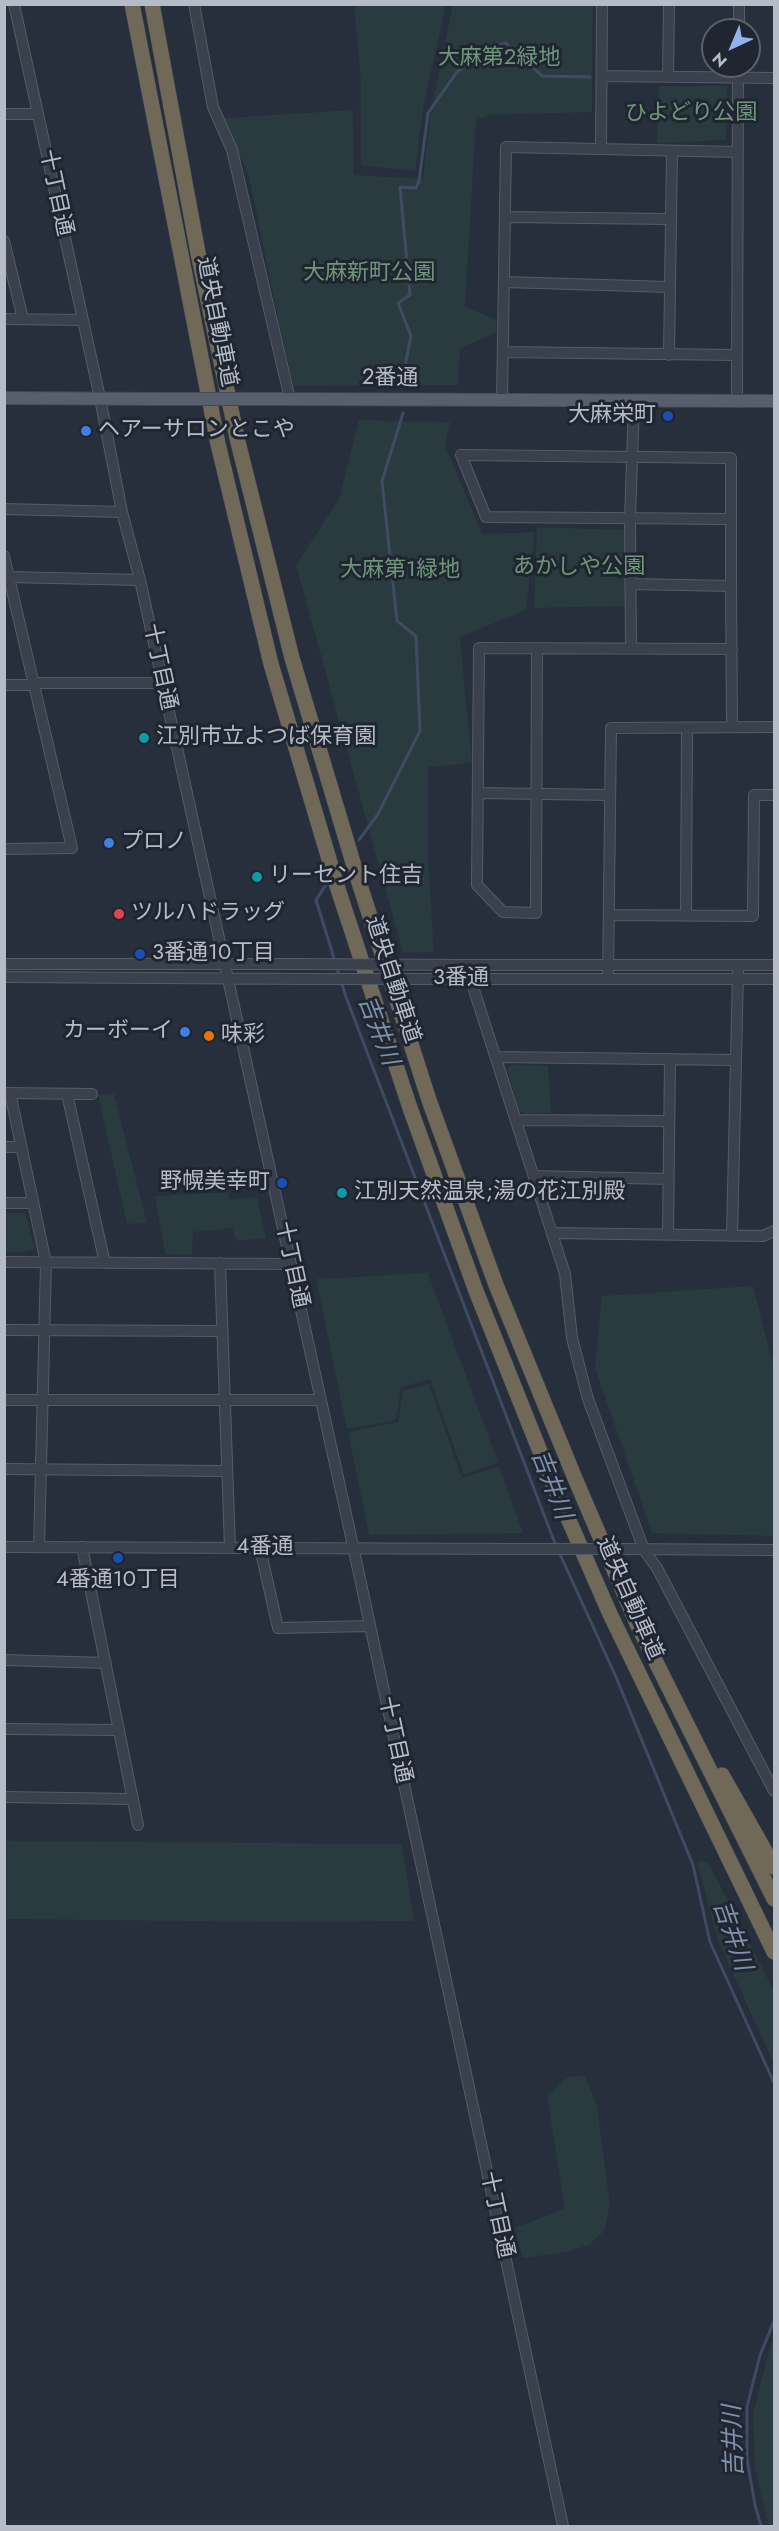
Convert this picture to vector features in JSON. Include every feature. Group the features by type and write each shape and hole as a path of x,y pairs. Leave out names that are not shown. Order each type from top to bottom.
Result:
{"highway":[{"name":"道央自動車道","path":"132,4 218,444 271,664 337,886 402,1086 476,1292 553,1484 610,1614 773,1950"},
{"name":"道央自動車道","path":"152,4 198,253 237,438 292,658 357,876 429,1100 496,1286 638,1626 774,1899"},
{"path":"638,1626 774,1867"}],"main road":[{"name":"2番通","path":"4,398 774,401"}],"street":[{"name":"十丁目通","path":"14,4 100,398 122,512 140,580 321,1400 563,2526"},
{"path":"194,4 213,107 232,150 240,179 284,399"},
{"path":"601,149 602,4"},
{"path":"668,77 669,4"},
{"path":"602,76 668,77 701,75"},
{"path":"737,402 738,78"},
{"path":"4,114 38,114"},
{"path":"502,401 506,147 738,152"},
{"path":"669,355 669,219 672,151"},
{"path":"505,217 669,219"},
{"path":"4,241 23,320"},
{"path":"504,282 669,287"},
{"path":"4,319 83,320"},
{"path":"504,352 736,355"},
{"path":"631,649 630,519 634,402"},
{"path":"731,519 486,518 461,455 731,458 732,727"},
{"path":"4,509 122,512"},
{"path":"4,556 72,848 5,846"},
{"path":"9,577 140,580"},
{"path":"631,584 731,586"},
{"path":"537,648 536,913 504,912 477,885 479,648 537,648 631,649 732,649"},
{"path":"4,685 162,683"},
{"path":"608,979 611,728 774,727"},
{"path":"686,916 687,728"},
{"path":"478,793 610,795"},
{"path":"609,915 753,916 754,795 774,795"},
{"name":"3番通","path":"4,964 774,965"},
{"path":"466,965 565,1274 572,1338 579,1374 644,1550 657,1568 774,1791"},
{"path":"732,1236 738,965"},
{"name":"3番通","path":"4,977 774,979"},
{"path":"496,1057 736,1060"},
{"path":"668,1235 670,1059"},
{"path":"39,1547 46,1263 7,1093 92,1094"},
{"path":"67,1094 105,1263"},
{"path":"517,1120 669,1121"},
{"path":"4,1147 20,1147"},
{"path":"534,1176 669,1179"},
{"path":"4,1203 33,1203"},
{"path":"552,1233 763,1236 774,1231"},
{"path":"4,1262 291,1264"},
{"path":"220,1263 230,1548"},
{"path":"4,1330 223,1331"},
{"path":"4,1400 321,1400"},
{"path":"4,1469 227,1471"},
{"name":"4番通","path":"4,1547 644,1550"},
{"path":"82,1547 138,1825"},
{"path":"260,1548 278,1628 370,1626"},
{"path":"644,1550 774,1550"},
{"path":"4,1660 106,1663"},
{"path":"4,1729 119,1730"},
{"path":"4,1797 133,1799"}],"green space":[{"name":"大麻新町公園","path":"453,4 593,5 592,112 489,115 476,120 465,306 496,320 496,332 460,349 458,385 294,386 249,177 224,118 353,110 354,175 423,179 430,116"},
{"path":"354,5 446,5 424,103 415,171 361,165 361,82"},
{"name":"ひよどり公園","path":"659,86 727,86 726,140 657,143"},
{"name":"大麻第1緑地","path":"359,420 450,422 445,445 482,534 535,532 526,610 460,637 472,763 428,767 428,860 434,952 403,953 296,565 339,499"},
{"name":"あかしや公園","path":"537,527 624,530 625,606 534,608"},
{"path":"512,1065 548,1066 551,1113 526,1114 519,1110 507,1069"},
{"path":"114,1094 147,1223 127,1224 98,1095"},
{"path":"228,1192 230,1200 257,1197 266,1238 237,1241 232,1228 193,1232 192,1255 165,1254 155,1196"},
{"path":"5,1213 25,1213 35,1249 25,1252 5,1252"},
{"path":"428,1273 498,1462 464,1475 430,1379 401,1387 396,1420 347,1429 316,1279"},
{"path":"753,1286 774,1369 774,1536 652,1533 595,1368 602,1296"},
{"path":"429,1384 462,1478 499,1466 523,1533 369,1535 348,1432 398,1422 403,1391"},
{"path":"5,1841 402,1844 414,1921 5,1919"},
{"path":"697,1861 708,1862 774,1991 774,2064 718,1941"},
{"path":"585,2075 597,2106 610,2205 604,2231 589,2245 567,2252 523,2258 514,2228 565,2209 547,2096 567,2077"},
{"path":"774,2338 774,2526 769,2526 755,2469 753,2414"}],"waterway":[{"path":"401,386 411,336 398,303 410,295 400,187 416,188 419,181 428,113 457,72 488,48 506,43 542,76 590,77"},
{"path":"359,840 378,814 420,731 416,636 397,621 382,481 403,413"},
{"name":"吉井川","path":"327,883 316,900 346,997 556,1546"},
{"name":"吉井川","path":"559,1552 616,1677 693,1865 710,1942 774,2083"},
{"name":"吉井川","path":"761,2526 747,2459 747,2407 760,2355 774,2321"}],"place":[{"name":"大麻栄町","path":"668,416"},
{"name":"ヘアーサロンとこや","path":"86,431"},
{"name":"江別市立よつば保育園","path":"144,738"},
{"name":"プロノ","path":"109,843"},
{"name":"リーセント住吉","path":"257,877"},
{"name":"ツルハドラッグ","path":"119,914"},
{"name":"3番通10丁目","path":"140,954"},
{"name":"カーボーイ","path":"185,1032"},
{"name":"味彩","path":"209,1036"},
{"name":"野幌美幸町","path":"282,1183"},
{"name":"江別天然温泉;湯の花江別殿","path":"342,1193"},
{"name":"4番通10丁目","path":"118,1558"}],"park label":[{"name":"大麻第2緑地","path":"499,59"}]}
